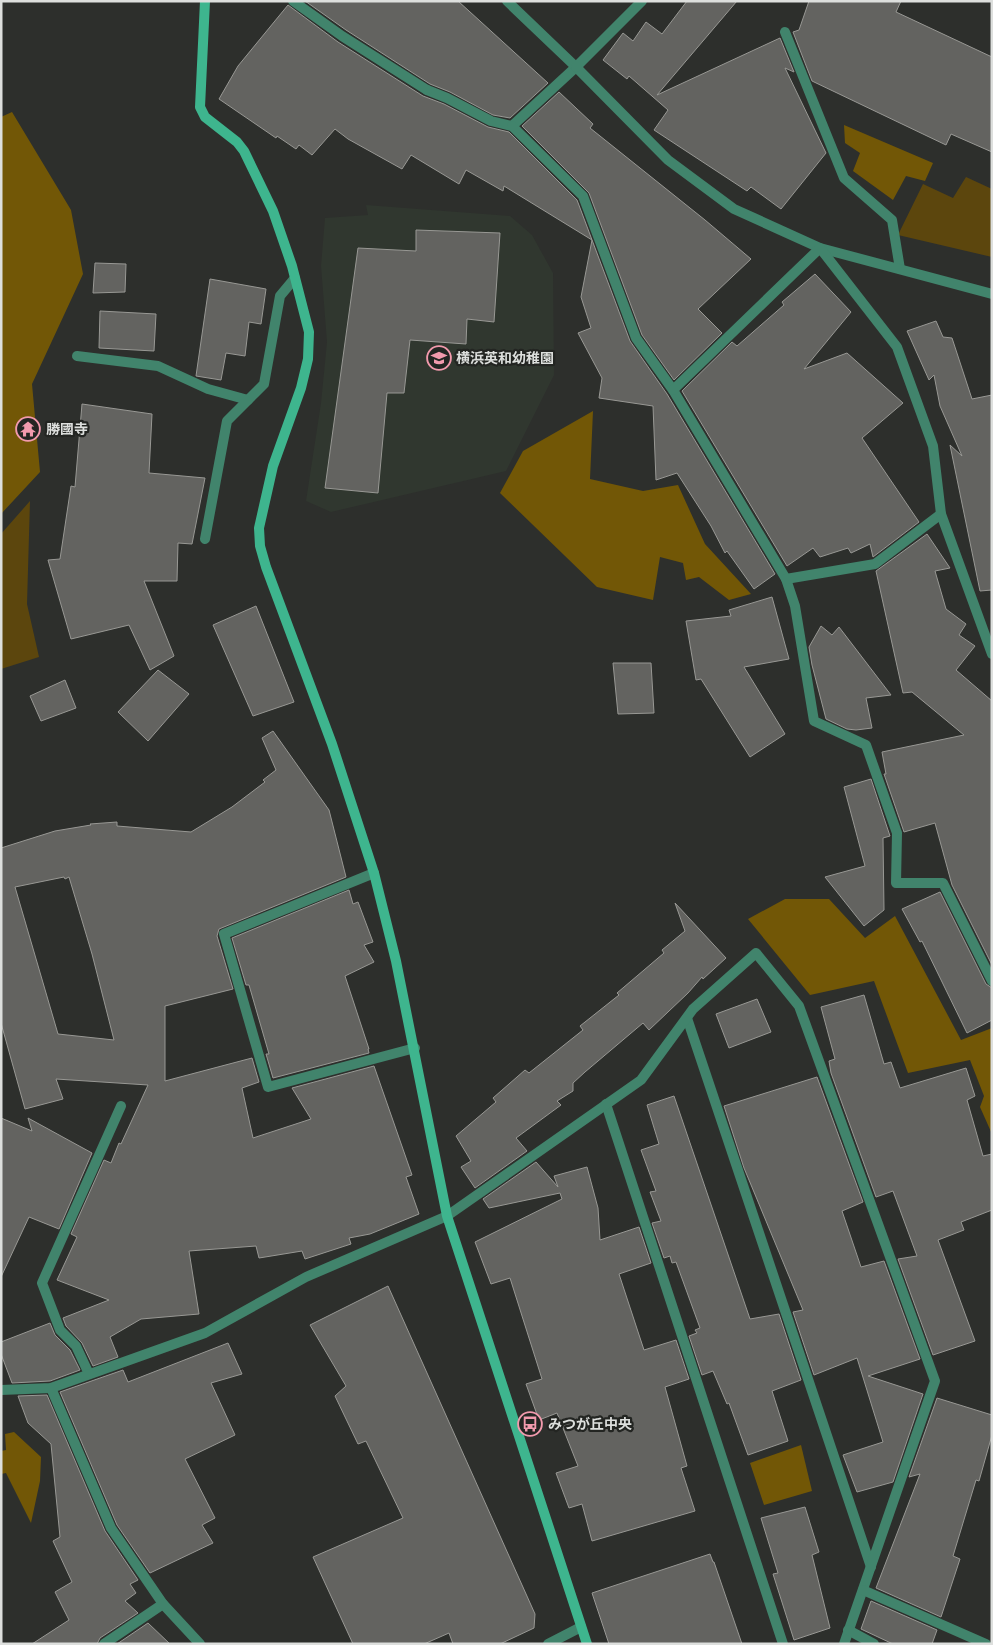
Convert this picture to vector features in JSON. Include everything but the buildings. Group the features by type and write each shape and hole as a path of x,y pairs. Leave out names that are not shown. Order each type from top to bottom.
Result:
{"street":[{"path":"205,1 200,107 205,117 237,142 244,151 273,211 295,278 309,332 308,359 301,388 273,466 259,528 260,546 266,567 332,744 374,873 396,961 447,1216 586,1644"},
{"path":"293,1 342,36 427,90 447,98 491,121 512,126 583,196 636,338 673,390 786,578 795,606 814,721 866,746 896,833 896,883 943,883 992,981"},
{"path":"508,1 668,160 734,209 820,248 992,294"},
{"path":"512,126 576,67 642,1"},
{"path":"785,32 844,178 892,220 900,269"},
{"path":"673,390 820,248"},
{"path":"820,248 897,347 933,446 941,514 992,654"},
{"path":"205,539 227,421 264,384 280,296 295,278"},
{"path":"77,356 158,366 208,389 248,400"},
{"path":"786,578 875,564 941,514"},
{"path":"374,873 224,934 268,1087 414,1048"},
{"path":"1,1390 51,1388 205,1333 306,1277 447,1216 642,1080 693,1009 756,953 799,1006 935,1381 844,1644"},
{"path":"687,1018 871,1567"},
{"path":"606,1104 783,1644"},
{"path":"89,1374 76,1346 60,1330 42,1282 121,1106"},
{"path":"51,1388 111,1528 162,1604 200,1644"},
{"path":"863,1590 986,1644"},
{"path":"104,1644 162,1604"},
{"path":"548,1644 582,1627"},
{"path":"848,1630 874,1644"}],"shaded area":[{"path":"12,112 71,210 83,274 32,384 40,472 1,514 1,117"},
{"path":"844,125 933,163 925,181 906,176 893,200 853,171 860,153 845,143"},
{"path":"966,177 992,189 992,257 898,235 923,184 953,198"},
{"name":"横浜英和幼稚園","path":"366,205 510,216 532,235 553,273 554,375 506,471 331,512 306,501 321,403 327,342 321,266 325,218 368,215"},
{"path":"593,411 590,479 643,491 678,485 705,544 751,594 729,600 699,577 686,580 683,563 660,557 653,600 597,587 500,493 523,451"},
{"path":"30,501 27,604 39,657 1,669 1,534"},
{"path":"785,899 829,899 865,938 895,916 961,1040 992,1028 992,1134 980,1107 984,1096 970,1060 908,1073 874,981 810,995 748,919"},
{"path":"14,1432 41,1457 40,1481 31,1523 6,1473 1,1474 1,1451 6,1450 5,1434"},
{"path":"801,1445 812,1491 764,1505 750,1463"}],"place":[{"name":"横浜英和幼稚園","path":"439,358"},
{"name":"勝國寺","path":"28,429"},
{"name":"みつが丘中央","path":"530,1424"}]}
